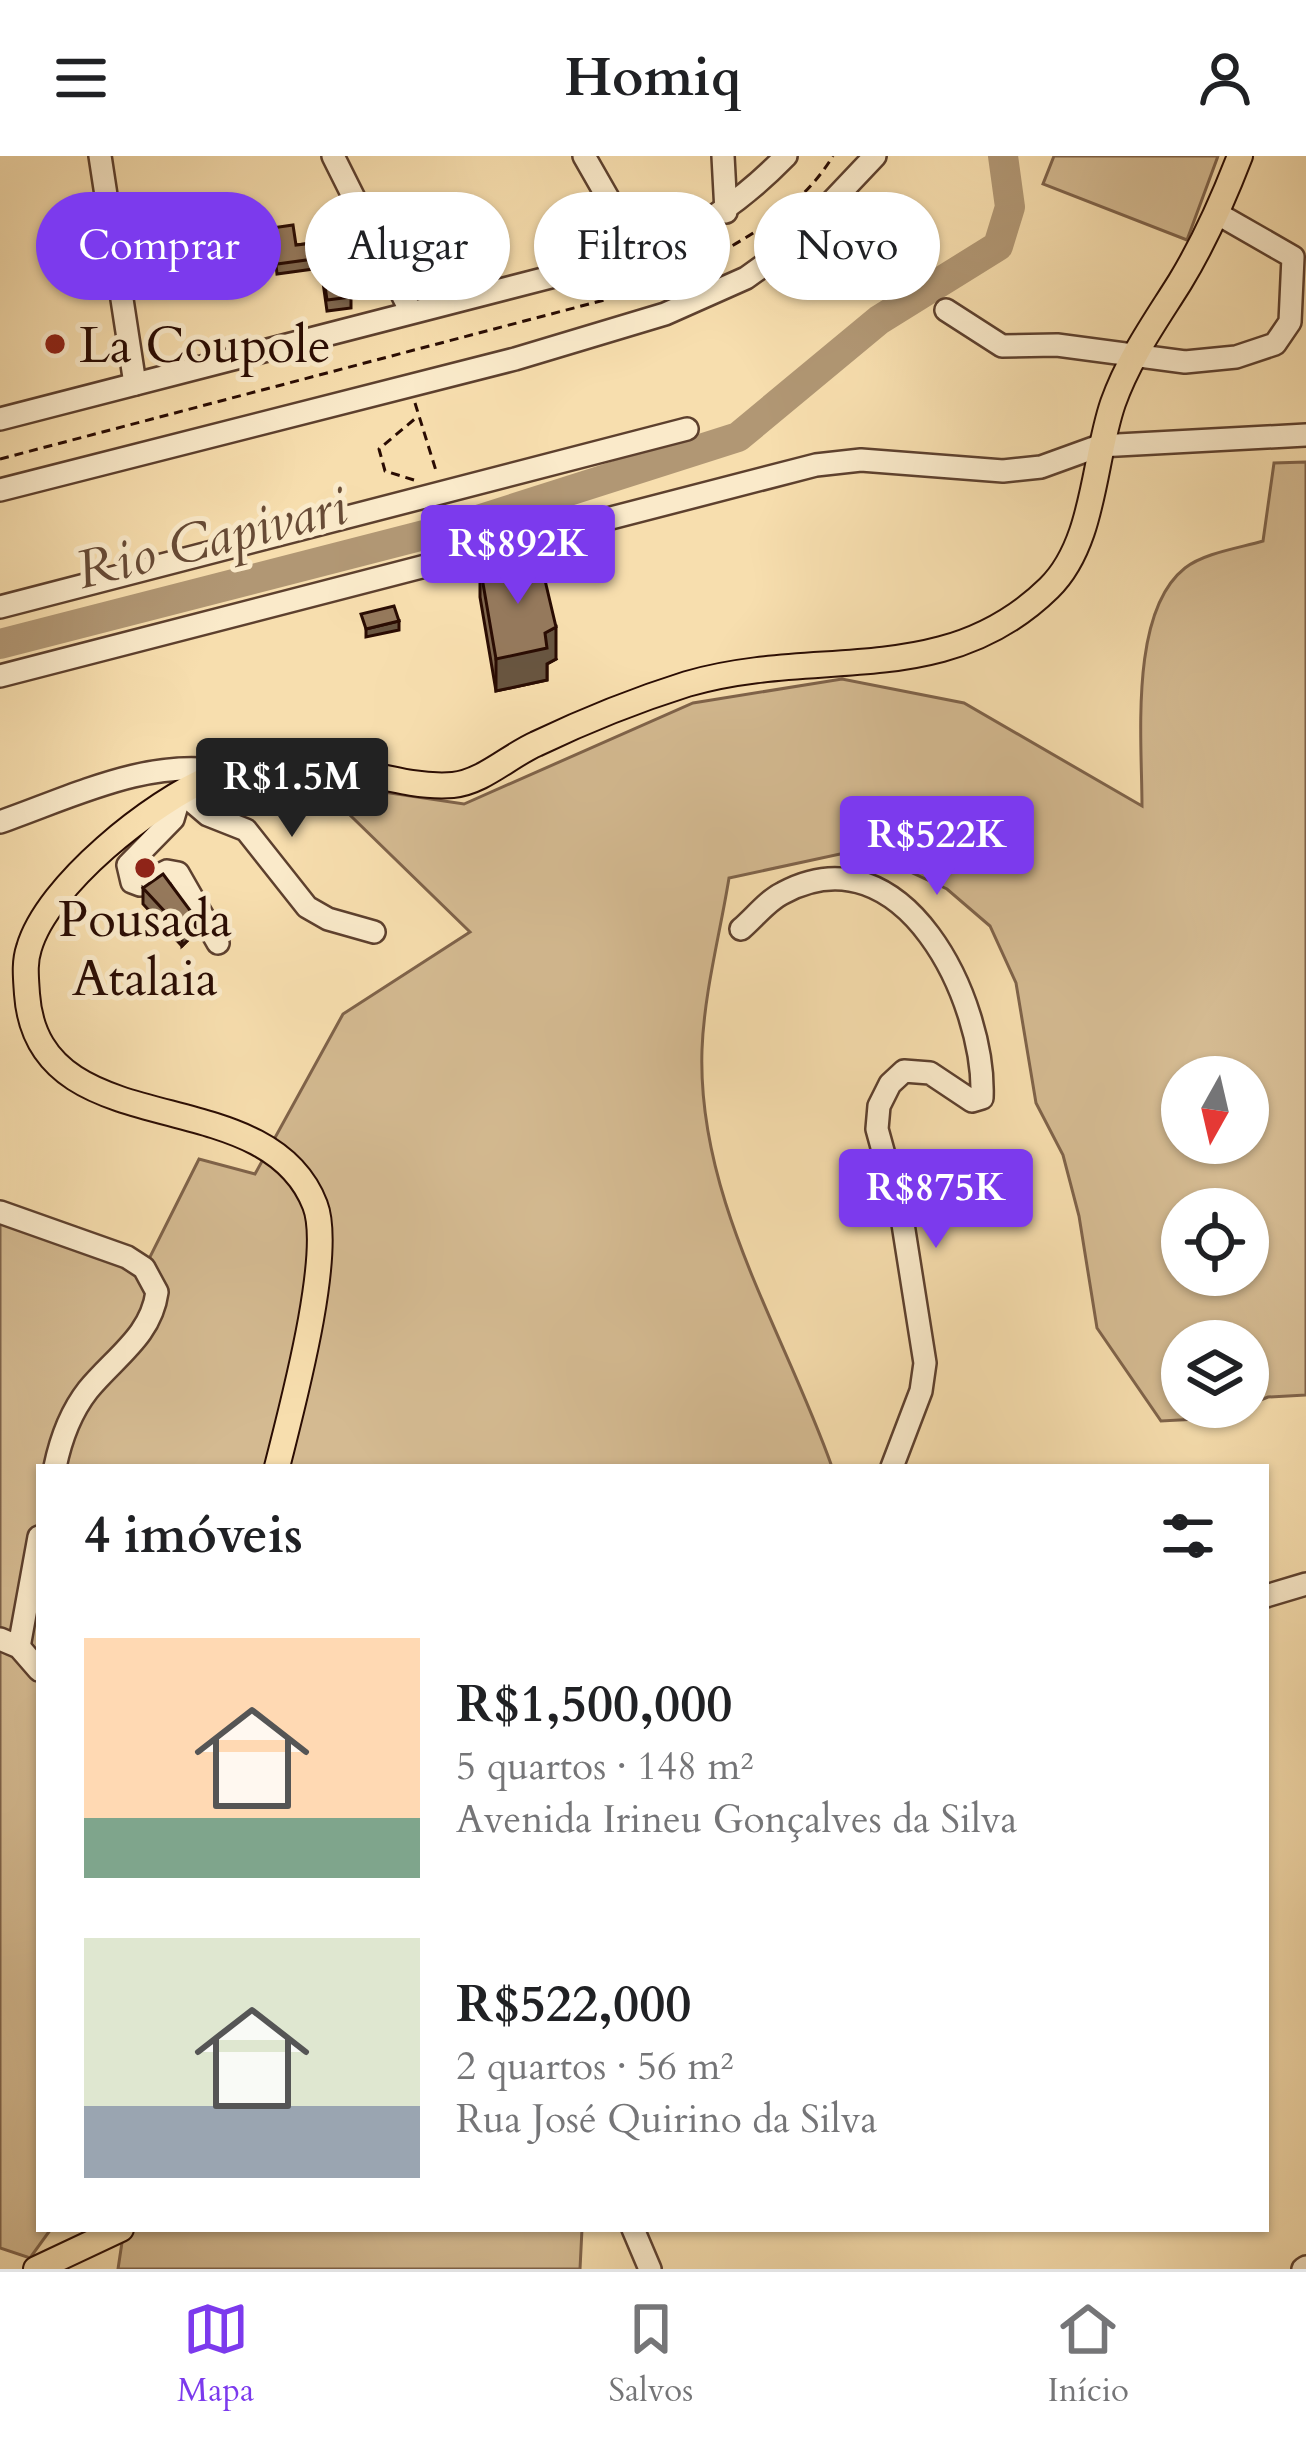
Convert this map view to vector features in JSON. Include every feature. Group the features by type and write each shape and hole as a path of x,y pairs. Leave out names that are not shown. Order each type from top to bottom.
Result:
{"main road":[{"path":"278,1464 321,1264 314,1202 274,1152 240,1132 117,1101 57,1066 33,1027 26,980 30,942 47,910 126,831 182,792 226,772 305,764 456,784 539,742 686,685 800,663 910,659 967,643 1009,619 1060,572 1079,537 1099,446 1132,358 1218,214 1240,156"},
{"path":"36,2269 115,2232"}],"street":[{"path":"100,156 135,384"},
{"path":"333,156 411,312"},
{"path":"584,156 605,192"},
{"path":"723,156 725,192"},
{"path":"0,490 410,386 665,314 746,278 837,202 875,156"},
{"path":"730,208 783,157"},
{"path":"946,310 1002,346 1058,345 1132,358 1236,357 1275,344 1290,322 1293,256 1218,214"},
{"path":"0,419 534,281"},
{"path":"0,607 686,429"},
{"path":"0,676 816,465 861,460 1003,471 1041,467 1099,446 1306,434"},
{"path":"0,822 163,768 193,765 226,772"},
{"path":"218,943 178,873 167,871 140,885 128,872 128,865 173,819 182,792 198,809 246,830 307,907 328,920 374,932"},
{"path":"741,929 782,893 814,883 873,889 905,905 936,939 962,989 982,1098 972,1101 930,1073 904,1072 890,1084 879,1106 877,1129 903,1224 925,1363 921,1391 893,1464"},
{"path":"0,1212 127,1257 144,1268 157,1292 144,1331 88,1390 68,1422 56,1464"},
{"path":"36,1548 9,1643 36,1667"},
{"path":"1269,1595 1306,1584"},
{"path":"634,2232 650,2269"}],"path":[{"path":"0,459 646,289 727,251 821,176 833,156"},
{"path":"410,386 458,539"},
{"path":"419,416 379,448 385,471 443,492"}],"shaded area":[{"path":"1054,156 1218,156 1187,240 1043,184"},
{"path":"1306,462 1306,1395 1269,1397 1269,1320 1161,1320 1161,1421 1097,1328 1079,1216 1063,1155 1036,1103 1016,983 990,926 947,889 895,865 840,854 729,878 703,1029 704,1105 713,1159 747,1263 831,1464 36,1464 36,2232 49,2232 30,2258 0,2248 0,1204 149,1259 199,1159 255,1174 343,1014 470,932 316,782 464,804 693,703 842,679 964,703 1142,806 1142,679 1155,614 1167,588 1185,568 1263,541 1274,463"},
{"path":"124,2232 582,2232 580,2269 118,2269"}],"building":[{"path":"293,225 296,245 305,244 305,260 281,263 281,227"},
{"path":"540,559 556,627 545,633 547,648 496,659 480,566"},
{"path":"394,606 399,621 366,629 361,614"},
{"path":"163,874 195,917 182,930 143,888"}],"waterway":[{"name":"Rio Capivari","path":"0,644 459,526 738,437 879,320 998,246 1010,207 1003,156"}],"place":[{"name":"La Coupole","path":"55,344"},
{"name":"Pousada Atalaia","path":"145,868"}]}
